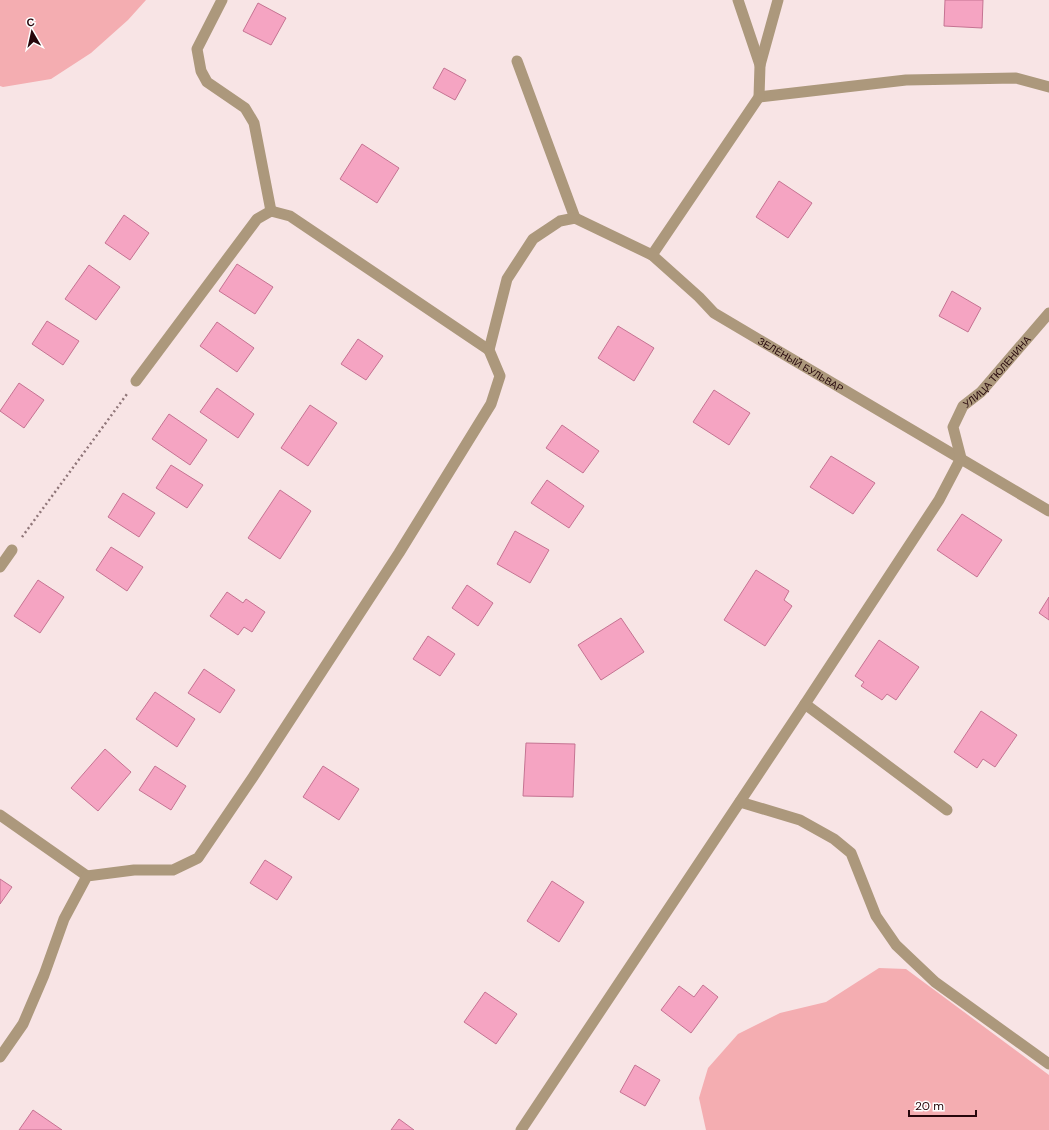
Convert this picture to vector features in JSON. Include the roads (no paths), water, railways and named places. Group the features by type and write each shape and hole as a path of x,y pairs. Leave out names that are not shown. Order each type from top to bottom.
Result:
{"street":[{"path":"222,0 197,49 201,71 206,82 245,108 254,123 272,211"},
{"path":"738,0 760,65"},
{"path":"652,255 760,96 760,65 778,0"},
{"path":"489,350 507,279 533,239 560,221 575,218 517,61"},
{"path":"760,96 906,80 1016,78 1049,87"},
{"path":"0,814 87,876 134,870 173,870 198,858 258,770 399,553 491,404 500,376 489,350 290,216 272,211 257,219 136,381"},
{"name":"ЗЕЛЁНЫЙ БУЛЬВАР","path":"575,218 652,255 699,297 714,314 1049,511"},
{"name":"УЛИЦА ТЮЛЕНИНА","path":"961,458 953,427 963,406 980,392 1049,313"},
{"path":"521,1130 939,500 961,458"},
{"path":"0,567 12,550"},
{"path":"805,704 947,810"},
{"path":"740,802 800,820 834,839 851,853 876,916 896,945 935,982 1049,1064"},
{"path":"0,1057 23,1024 44,975 64,919 87,876"}]}
